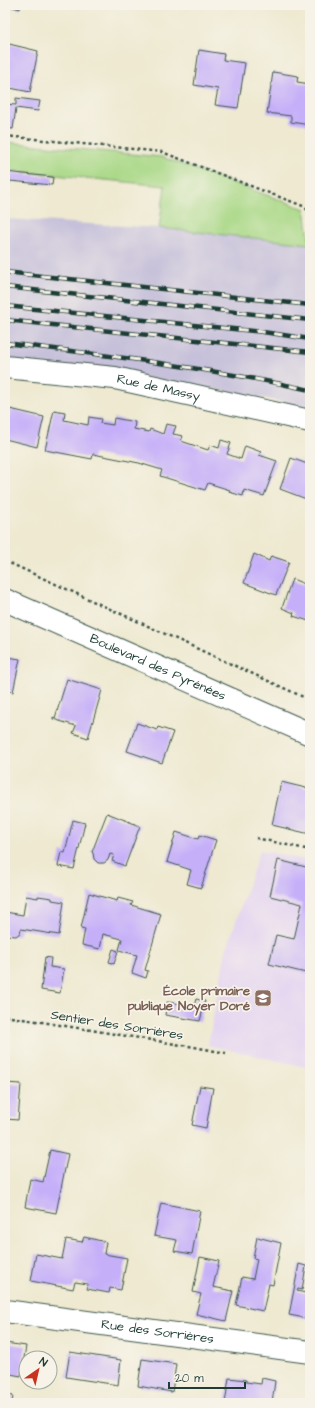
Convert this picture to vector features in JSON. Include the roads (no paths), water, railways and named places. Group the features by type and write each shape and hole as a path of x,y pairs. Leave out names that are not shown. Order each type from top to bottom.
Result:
{"street":[{"name":"Rue de Massy","path":"5,367 115,378 310,421"},
{"name":"Boulevard des Pyrénées","path":"5,600 310,734"},
{"name":"Rue des Sorrières","path":"5,1311 310,1352"}],"railway":[{"path":"5,272 310,305"},
{"path":"5,287 310,320"},
{"path":"5,306 263,332 310,339"},
{"path":"5,320 310,352"},
{"path":"5,343 120,357 234,375 310,390"}],"place":[{"name":"École primaire publique Noyer Doré","path":"263,998"}]}
